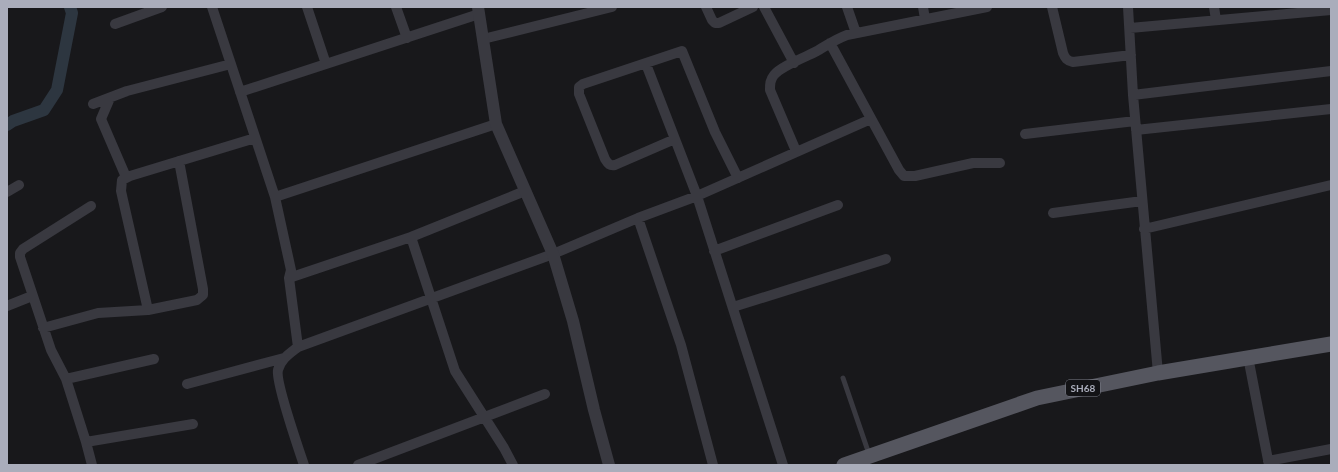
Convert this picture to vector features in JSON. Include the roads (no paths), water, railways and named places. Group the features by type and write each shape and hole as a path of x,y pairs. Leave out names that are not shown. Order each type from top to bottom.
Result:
{"main road":[{"name":"SH68","path":"844,465 1037,398 1158,373 1331,344"}],"street":[{"path":"115,24 162,7"},
{"path":"212,7 275,197 291,270 289,278 298,347"},
{"path":"307,7 326,64"},
{"path":"396,7 407,38"},
{"path":"483,39 612,7"},
{"path":"706,7 715,23 719,23 753,7"},
{"path":"764,7 794,63"},
{"path":"847,7 856,34"},
{"path":"923,7 925,19"},
{"path":"796,152 770,90 770,82 773,75 779,70 836,39 925,19 988,7"},
{"path":"1052,7 1063,53 1065,58 1069,61 1074,62 1131,55"},
{"path":"1128,7 1132,95 1158,373"},
{"path":"1214,7 1216,20"},
{"path":"1130,28 1216,20 1287,10 1331,10"},
{"path":"240,92 407,38 478,11 496,124 553,254 573,321 594,410 609,465"},
{"path":"830,43 871,120 899,170 904,176 915,176 973,163 1000,163"},
{"path":"676,139 612,165 608,164 604,160 579,94 579,86 682,51 716,132 738,178"},
{"path":"93,104 127,91 231,64"},
{"path":"646,64 697,196 783,465"},
{"path":"1132,95 1331,71"},
{"path":"110,98 101,119 126,177"},
{"path":"1025,134 1331,109"},
{"path":"187,384 284,358 298,347 553,254 638,218 697,196 871,120"},
{"path":"275,197 496,124"},
{"path":"148,310 121,191 122,180 126,177 255,138"},
{"path":"43,328 98,313 148,310 197,300 203,295 179,161"},
{"path":"7,192 19,185"},
{"path":"1144,229 1331,185"},
{"path":"289,278 411,237 525,191"},
{"path":"1053,213 1142,201"},
{"path":"714,251 838,205"},
{"path":"91,206 23,249 20,253 20,258 51,350 66,379 92,465"},
{"path":"638,218 681,345 714,465"},
{"path":"411,237 456,371 513,465"},
{"path":"733,307 886,259"},
{"path":"7,306 32,296"},
{"path":"1248,357 1268,463 1331,449"},
{"path":"284,358 278,372 280,387 304,465"},
{"path":"66,379 154,359"},
{"path":"358,465 544,394"},
{"path":"86,442 193,424"}],"lane":[{"path":"843,378 870,456"}],"waterway":[{"path":"7,125 13,121 44,110 57,90 72,13 70,7"}]}
